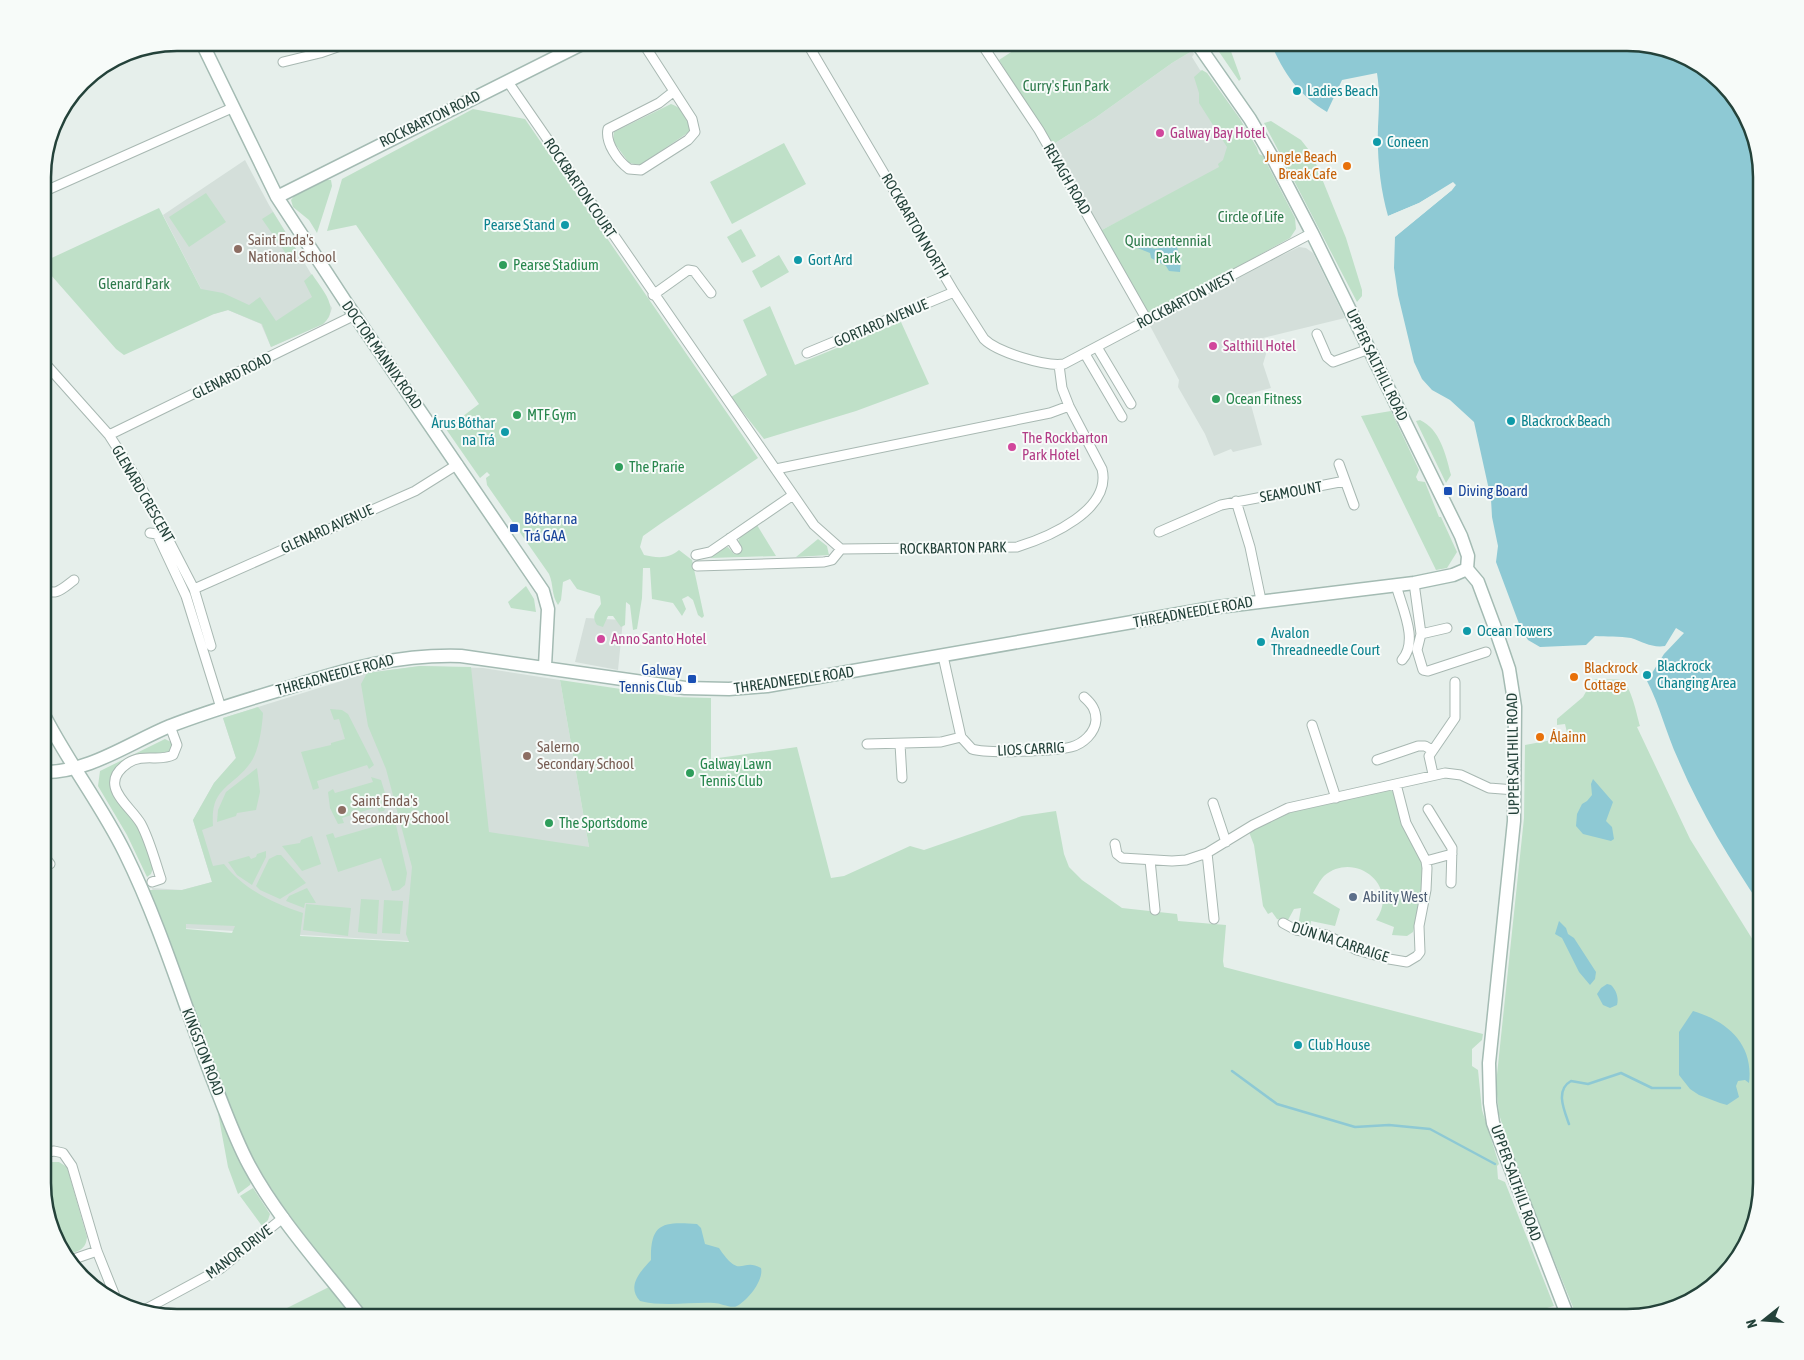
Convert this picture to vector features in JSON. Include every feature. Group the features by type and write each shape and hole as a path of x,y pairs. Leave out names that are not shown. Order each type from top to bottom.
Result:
{"main road":[{"name":"DOCTOR MANNIX ROAD","path":"206,51 232,108 277,197 355,315 544,591 548,609 545,666"},
{"name":"ROCKBARTON ROAD","path":"277,197 567,51"},
{"name":"UPPER SALTHILL ROAD","path":"1203,51 1250,119 1312,233 1461,536 1468,556 1467,569 1481,588 1510,676 1515,707 1515,790 1510,869 1489,1063 1490,1103 1500,1144 1564,1309"},
{"name":"THREADNEEDLE ROAD","path":"52,771 74,769 170,726 221,708 354,667 396,658 434,655 461,656 545,666 685,688 729,689 808,680 1261,600 1414,583 1451,575 1467,569"},
{"name":"KINGSTON ROAD","path":"52,729 125,853 153,919 237,1139 250,1167 284,1217 354,1309"}],"street":[{"path":"284,62 325,51"},
{"path":"648,51 694,123 694,132 688,140 641,170 629,169 611,146 607,135 608,129 659,103 673,92"},
{"name":"ROCKBARTON NORTH","path":"812,51 954,292 990,345 1042,362 1059,365"},
{"name":"REVAGH ROAD","path":"987,51 1039,130 1147,320"},
{"name":"ROCKBARTON COURT","path":"508,82 765,457 776,469"},
{"path":"52,188 232,108"},
{"name":"ROCKBARTON WEST","path":"1059,365 1085,354 1312,233"},
{"path":"653,295 688,270 694,271 711,293"},
{"name":"GORTARD AVENUE","path":"807,353 954,292"},
{"name":"GLENARD ROAD","path":"109,435 355,315"},
{"path":"1317,334 1327,357 1333,362 1369,350"},
{"path":"1098,347 1131,404"},
{"path":"1085,354 1122,417"},
{"name":"ROCKBARTON PARK","path":"841,549 1013,547 1044,538 1078,518 1098,496 1104,478 1102,468 1069,406 1062,388 1059,365"},
{"name":"GLENARD CRESCENT","path":"52,371 109,435 153,506 194,589 211,646"},
{"path":"697,566 824,562 832,560 841,549 820,532 776,469 1050,413 1069,406"},
{"name":"GLENARD AVENUE","path":"194,589 415,490 458,464"},
{"name":"SEAMOUNT","path":"1339,464 1354,505"},
{"name":"SEAMOUNT","path":"1159,532 1206,510 1236,501 1299,491 1345,481"},
{"path":"696,555 710,552 793,495"},
{"path":"1236,501 1252,553 1261,600"},
{"path":"150,533 157,534 177,573 221,708"},
{"path":"730,538 737,549"},
{"path":"52,593 57,593 74,580"},
{"path":"1414,583 1421,634 1417,650 1423,670 1428,671 1486,652"},
{"path":"1396,585 1410,640 1409,652 1402,660"},
{"path":"1421,634 1447,628"},
{"path":"867,744 947,741 961,737 943,656"},
{"path":"1433,774 1429,762 1432,750 1455,718 1455,682"},
{"name":"LIOS CARRIG","path":"961,737 972,749 981,752 1072,747 1088,736 1096,722 1094,708 1084,698"},
{"path":"1312,725 1336,798"},
{"path":"152,882 161,879 145,833 136,817 120,799 115,781 119,771 131,762 150,757 165,758 173,755 177,745 170,726"},
{"path":"900,744 902,778"},
{"path":"1376,760 1418,746 1425,746 1432,750"},
{"path":"1115,844 1119,857 1179,861 1207,854 1279,811 1433,774 1451,773 1489,788 1515,790"},
{"name":"DÚN NA CARRAIGE","path":"1284,924 1296,930 1326,934 1357,950 1400,962 1413,960 1420,952 1419,926 1426,890 1426,861 1406,823 1396,784"},
{"path":"1213,802 1226,842"},
{"path":"1428,809 1450,841 1452,854 1451,883"},
{"path":"1207,854 1214,919"},
{"path":"1426,861 1452,854"},
{"path":"1150,860 1155,910"},
{"path":"52,1151 62,1153 68,1157 72,1166 96,1251 113,1291"},
{"name":"MANOR DRIVE","path":"152,1306 220,1269 284,1217"},
{"path":"76,1258 96,1251"}],"shaded area":[{"name":"Galway Bay Hotel","path":"1192,51 1194,54 1192,57 1200,70 1207,73 1240,119 1257,148 1100,231 1052,145 1095,118"},
{"name":"Saint Enda's National School","path":"245,160 269,205 332,308 329,317 323,324 271,347 261,324 228,310 214,314 163,215"},
{"name":"Salthill Hotel","path":"1299,247 1306,248 1313,253 1345,318 1263,338 1266,354 1263,364 1271,388 1248,394 1262,445 1233,452 1231,449 1214,456 1205,434 1178,387 1179,380 1149,324 1179,310 1204,294"},
{"path":"586,618 623,620 618,670 575,662"},
{"name":"Saint Enda's Secondary School","path":"420,666 483,668 560,680 589,847 600,952 163,927 152,888 182,890 212,882 193,820 214,783 236,758 223,718 367,673"}],"green space":[{"name":"Curry's Fun Park","path":"1013,51 1192,51 1095,118 1052,145 999,60"},
{"path":"1218,51 1231,51 1241,79 1239,81"},
{"name":"Quincentennial Park","path":"1202,70 1207,73 1240,119 1259,154 1263,156 1295,218 1296,229 1290,238 1148,316 1100,231 1219,167 1218,164 1223,160 1227,147 1199,103 1199,93 1194,77"},
{"path":"671,104 679,108 685,115 689,123 689,132 640,165 629,163 613,141 614,132"},
{"name":"Pearse Stadium","path":"473,109 525,119 758,458 643,536 640,547 644,555 663,557 679,550 692,560 704,616 702,618 698,615 693,600 688,596 682,599 686,609 682,616 673,603 652,599 650,568 643,568 642,598 637,629 633,630 630,605 626,602 625,625 621,627 613,616 608,616 603,627 597,625 594,617 601,604 600,596 577,589 570,579 563,582 561,600 558,605 554,597 549,574 487,485 486,478 490,475 487,472 480,478 446,429 479,404 356,225 327,231 342,179"},
{"path":"1271,121 1301,140 1312,154 1346,238 1362,290 1362,296 1357,302 1264,123"},
{"path":"784,143 806,184 732,224 710,182"},
{"path":"325,180 331,180 332,186 317,233 309,220 293,207 291,200 295,195"},
{"path":"206,193 226,222 189,247 169,217"},
{"name":"Glenard Park","path":"159,208 201,289 223,293 249,305 260,297 276,321 312,297 304,281 312,274 328,299 330,312 323,324 271,347 262,324 228,310 214,314 124,355 116,349 52,276 52,258"},
{"path":"273,212 299,254 295,257 287,255 262,219"},
{"path":"741,229 756,256 742,263 727,237"},
{"path":"779,255 789,272 761,288 752,271"},
{"path":"770,306 795,365 901,322 929,384 856,411 764,439 731,397 767,375 743,320"},
{"path":"1391,411 1419,470 1416,477 1418,481 1425,482 1439,517 1441,517 1457,552 1447,568 1436,570 1361,416"},
{"path":"1420,420 1433,430 1441,443 1451,475 1446,483 1416,421"},
{"path":"757,525 776,556 710,558 721,549 728,547 734,554 742,549 738,542 740,537"},
{"path":"818,539 827,546 829,555 796,557"},
{"path":"526,586 534,599 536,612 511,608 508,602"},
{"path":"420,666 471,667 489,832 589,847 560,680 675,697 711,698 711,759 797,747 831,878 844,876 910,846 924,850 1022,816 1056,811 1064,854 1069,867 1082,880 1122,908 1177,914 1178,921 1226,925 1224,967 1483,1034 1482,1040 1472,1049 1472,1066 1478,1070 1482,1110 1499,1164 1497,1166 1498,1179 1505,1182 1554,1306 1543,1309 363,1309 282,1204 266,1180 239,1130 148,890 182,890 212,882 193,820 214,783 236,758 223,718 258,707 263,713 263,719 260,739 254,757 244,771 219,795 213,813 213,826 202,830 213,866 224,864 240,881 259,894 280,905 303,913 300,936 409,942 406,934 412,867 386,769 368,726 361,684 367,673","holes":["186,924 235,926 232,933 186,929"]},
{"path":"1596,679 1621,680 1628,687 1640,726 1637,727 1690,839 1753,940 1753,1183 1752,1199 1746,1223 1732,1253 1704,1283 1683,1296 1643,1308 1574,1309 1511,1153 1499,1114 1496,1084 1524,818 1525,745 1568,737 1565,724 1557,725 1557,719 1583,697 1592,681"},
{"path":"330,709 342,710 348,714 374,765 369,769 367,765 317,781 319,788 313,790 301,752 331,745 331,743 345,739 339,719 334,720"},
{"path":"165,739 173,743 171,752 120,765 114,794 138,825 153,868 151,874 147,877 127,835 98,786 100,771"},
{"path":"257,768 260,792 256,810 237,813 236,816 217,822 218,810 226,792"},
{"path":"371,777 381,780 388,803 384,811 379,812 377,807 342,818 344,823 338,824 330,808 328,792 333,789 335,793 373,782"},
{"path":"1386,790 1392,791 1396,795 1404,828 1421,861 1423,888 1413,932 1407,936 1392,935 1394,927 1376,920 1382,907 1382,895 1378,884 1371,876 1349,867 1336,869 1324,876 1313,893 1340,909 1335,926 1311,921 1310,928 1298,926 1301,908 1294,909 1288,920 1284,921 1277,919 1272,912 1268,914 1263,906 1254,845 1249,832 1295,810"},
{"path":"385,818 393,821 396,825 407,873 405,885 399,890 392,891 381,858 338,872 326,835 333,833 335,838 383,824 382,819"},
{"path":"312,836 321,864 302,871 282,846 300,843 301,840"},
{"path":"266,851 266,857 252,885 237,875 228,862 249,856 251,859 256,857 257,854"},
{"path":"281,855 306,883 280,899 260,890 256,886 269,859"},
{"path":"307,888 316,903 305,903 304,908 286,901 289,896"},
{"path":"361,899 379,900 377,934 358,932"},
{"path":"384,900 403,901 400,934 382,933"},
{"path":"306,904 351,908 348,936 303,930"},
{"path":"218,1113 251,1182 250,1185 238,1194 228,1167"},
{"path":"52,1162 59,1162 67,1167 87,1237 85,1245 72,1253 64,1239 56,1216 52,1199"},
{"path":"253,1188 270,1214 268,1220 262,1226 240,1196"},
{"path":"329,1287 346,1309 285,1309"}],"water":[{"path":"1275,51 1643,52 1667,58 1697,72 1727,100 1740,121 1752,161 1753,177 1753,894 1727,853 1696,797 1674,749 1647,681 1664,654 1684,633 1676,628 1665,646 1652,645 1627,637 1595,636 1586,645 1540,647 1528,640 1521,629 1496,562 1498,546 1492,517 1491,499 1474,422 1450,400 1432,390 1422,379 1414,362 1398,295 1394,268 1395,237 1452,190 1453,183 1419,203 1388,216 1381,183 1379,161 1379,93 1377,73 1342,80 1327,112 1300,91 1281,64"},
{"path":"1129,241 1155,249 1176,244 1181,260 1180,272 1169,271 1166,266 1151,258 1150,253 1130,245"},
{"path":"1593,779 1613,802 1606,821 1612,827 1614,839 1611,841 1583,834 1576,826 1577,814 1582,804 1592,795 1591,784"},
{"path":"1559,921 1566,928 1568,934 1574,938 1596,972 1595,979 1590,985 1579,972 1562,938 1555,934"},
{"path":"1607,984 1611,985 1616,991 1618,1002 1617,1005 1610,1008 1603,1005 1597,994"},
{"path":"1693,1011 1717,1021 1727,1028 1736,1036 1747,1057 1749,1083 1745,1080 1738,1081 1736,1086 1739,1097 1727,1105 1699,1095 1690,1089 1679,1075 1679,1032"},
{"path":"668,1224 697,1224 701,1228 705,1244 719,1248 732,1264 737,1266 754,1265 761,1268 758,1284 746,1299 735,1307 714,1303 668,1304 640,1301 634,1290 636,1279 651,1260 651,1247 656,1231"}],"pier":[{"path":"1453,182 1456,185 1452,190 1392,239 1393,235 1452,186 1420,206 1389,219 1386,217 1419,203"}],"waterway":[{"path":"1232,1071 1277,1104 1355,1127 1389,1125 1430,1129 1495,1164"},
{"path":"1569,1124 1563,1107 1562,1095 1566,1085 1571,1081 1588,1084 1621,1073 1652,1088 1680,1088"}],"place":[{"name":"Ladies Beach","path":"1297,91"},
{"name":"Galway Bay Hotel","path":"1160,133"},
{"name":"Coneen","path":"1377,142"},
{"name":"Jungle Beach Break Cafe","path":"1347,166"},
{"name":"Pearse Stand","path":"565,225"},
{"name":"Saint Enda's National School","path":"238,249"},
{"name":"Gort Ard","path":"798,260"},
{"name":"Pearse Stadium","path":"503,265"},
{"name":"Salthill Hotel","path":"1213,346"},
{"name":"Ocean Fitness","path":"1216,399"},
{"name":"MTF Gym","path":"517,415"},
{"name":"Blackrock Beach","path":"1511,421"},
{"name":"Árus Bóthar na Trá","path":"505,432"},
{"name":"The Rockbarton Park Hotel","path":"1012,447"},
{"name":"The Prarie","path":"619,467"},
{"name":"Diving Board","path":"1448,491"},
{"name":"Bóthar na Trá GAA","path":"514,528"},
{"name":"Ocean Towers","path":"1467,631"},
{"name":"Anno Santo Hotel","path":"601,639"},
{"name":"Avalon Threadneedle Court","path":"1261,642"},
{"name":"Blackrock Changing Area","path":"1647,675"},
{"name":"Blackrock Cottage","path":"1574,677"},
{"name":"Galway Tennis Club","path":"692,679"},
{"name":"Álainn","path":"1540,737"},
{"name":"Salerno Secondary School","path":"527,756"},
{"name":"Galway Lawn Tennis Club","path":"690,773"},
{"name":"Saint Enda's Secondary School","path":"342,810"},
{"name":"The Sportsdome","path":"549,823"},
{"name":"Ability West","path":"1353,897"},
{"name":"Club House","path":"1298,1045"}],"park label":[{"name":"Circle of Life","path":"1251,217"}]}
